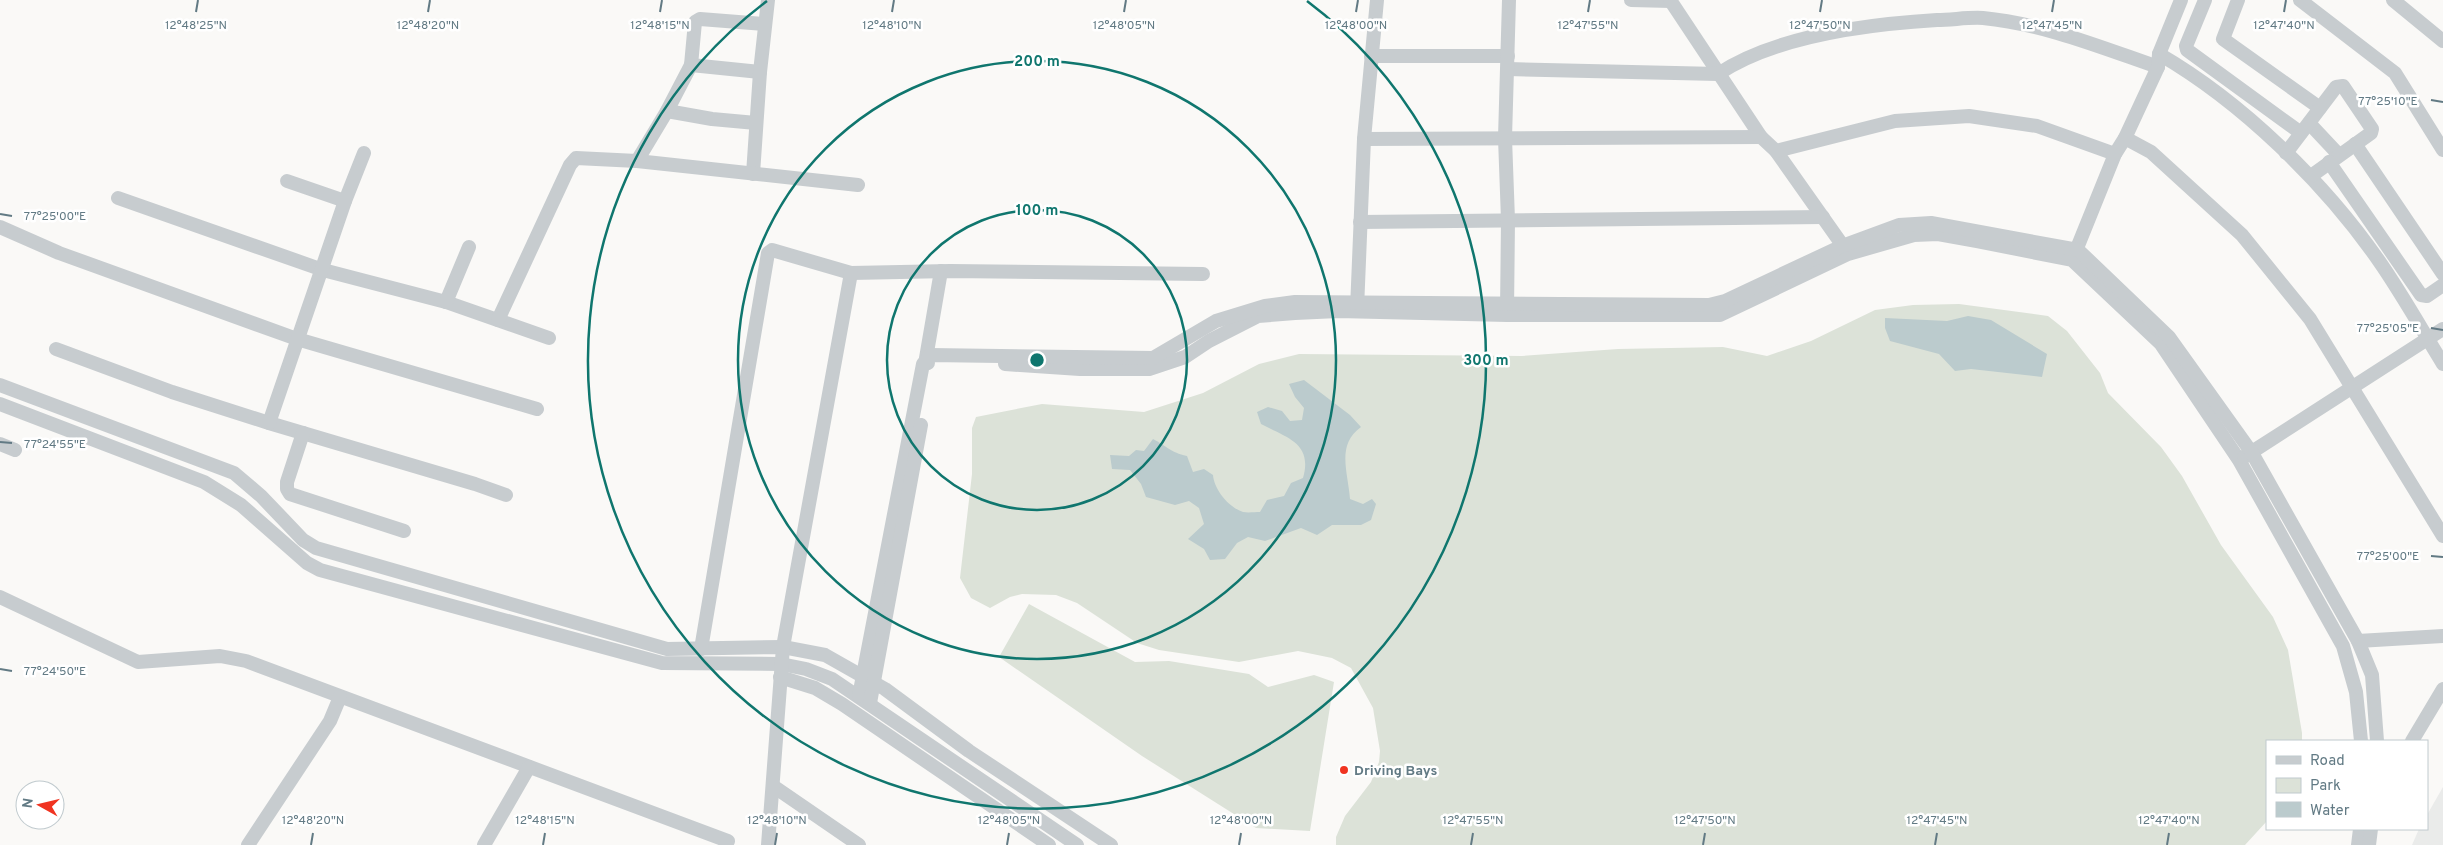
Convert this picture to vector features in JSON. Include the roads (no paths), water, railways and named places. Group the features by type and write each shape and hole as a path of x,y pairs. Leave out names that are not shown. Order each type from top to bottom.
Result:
{"street":[{"path":"753,174 760,72 768,0"},
{"path":"1357,307 1364,139 1378,0"},
{"path":"1507,309 1508,220 1505,138 1509,0"},
{"path":"1631,0 1670,1 1761,137 1776,151 1845,250"},
{"path":"2075,255 2115,154 2125,138 2159,60 2182,0"},
{"path":"2206,0 2186,46 2187,50 2305,128 2334,159 2421,295 2427,296 2443,285"},
{"path":"2238,0 2223,39 2320,108"},
{"path":"2300,0 2395,73 2443,150"},
{"path":"2393,0 2443,41"},
{"path":"1371,56 1718,74 1737,61 1793,42 1883,23 1981,18 2052,30 2177,64 2236,108 2311,176 2379,260 2443,364"},
{"path":"636,161 667,111 691,65 694,25 698,20 765,24"},
{"path":"691,65 760,72"},
{"path":"2286,153 2336,88 2343,86 2372,129 2355,144 2311,176"},
{"path":"667,111 712,120 756,123"},
{"path":"1776,151 1895,121 1970,116 2037,126 2115,154"},
{"path":"1364,139 1761,137"},
{"path":"2125,138 2151,152 2242,236 2310,319 2443,536"},
{"path":"2355,144 2443,274"},
{"path":"269,423 297,339 323,270 345,201 364,153"},
{"path":"498,320 570,165 576,158 636,161 858,185"},
{"path":"287,181 345,201"},
{"path":"118,198 323,270 446,302 549,338"},
{"path":"1360,222 1823,217"},
{"path":"0,227 59,253 297,339 537,409"},
{"path":"864,700 863,674 923,364 932,361 944,361 1080,369 1149,369 1185,357 1209,341 1258,316 1357,307 1720,315 1845,250 1905,237 1938,234 2075,255 2170,337 2252,453 2358,641 2372,676 2377,740"},
{"path":"446,302 469,247"},
{"path":"701,649 766,257 772,250 851,273 946,271 1203,274"},
{"path":"2075,255 2161,344 2239,460 2343,646 2356,692 2361,740"},
{"path":"864,700 876,683 946,271"},
{"path":"768,845 783,647 851,273"},
{"path":"2239,460 2354,388 2443,329"},
{"path":"56,349 172,392 506,495"},
{"path":"0,385 234,473 261,496 303,540 316,548 667,649 783,647 825,655 863,674 969,751 1111,845"},
{"path":"0,404 204,482 241,504 307,563 320,570 662,663 780,670 806,669 832,678 1077,845"},
{"path":"303,433 288,482 287,489 290,494 294,497 404,531"},
{"path":"0,444 15,450"},
{"path":"0,597 138,662 229,657 671,818 728,841"},
{"path":"2358,641 2443,636"},
{"path":"780,670 842,704 1049,845"},
{"path":"2413,740 2443,689"},
{"path":"248,845 330,721 340,697"},
{"path":"484,845 529,767"},
{"path":"773,786 859,845"},
{"path":"2358,845 2360,830"},
{"path":"2369,845 2371,830"}],"water":[{"path":"1968,316 1991,320 2047,354 2042,377 1971,369 1955,371 1939,354 1890,341 1885,328 1885,318 1947,321"},
{"path":"1304,380 1350,415 1361,427 1348,442 1345,460 1350,499 1363,504 1372,499 1376,504 1371,520 1361,525 1332,525 1317,535 1301,528 1265,541 1248,537 1237,543 1225,559 1210,560 1204,549 1188,539 1204,524 1199,508 1189,501 1175,505 1146,497 1141,484 1130,470 1112,469 1110,455 1129,456 1136,450 1144,451 1153,439 1173,451 1187,456 1193,472 1204,469 1213,475 1219,492 1237,510 1260,512 1267,500 1284,496 1291,483 1303,478 1305,466 1301,449 1288,438 1261,424 1257,412 1268,407 1282,411 1290,421 1302,420 1304,408 1295,397 1289,384"}],"place":[{"name":"Driving Bays","path":"1344,770"}]}
